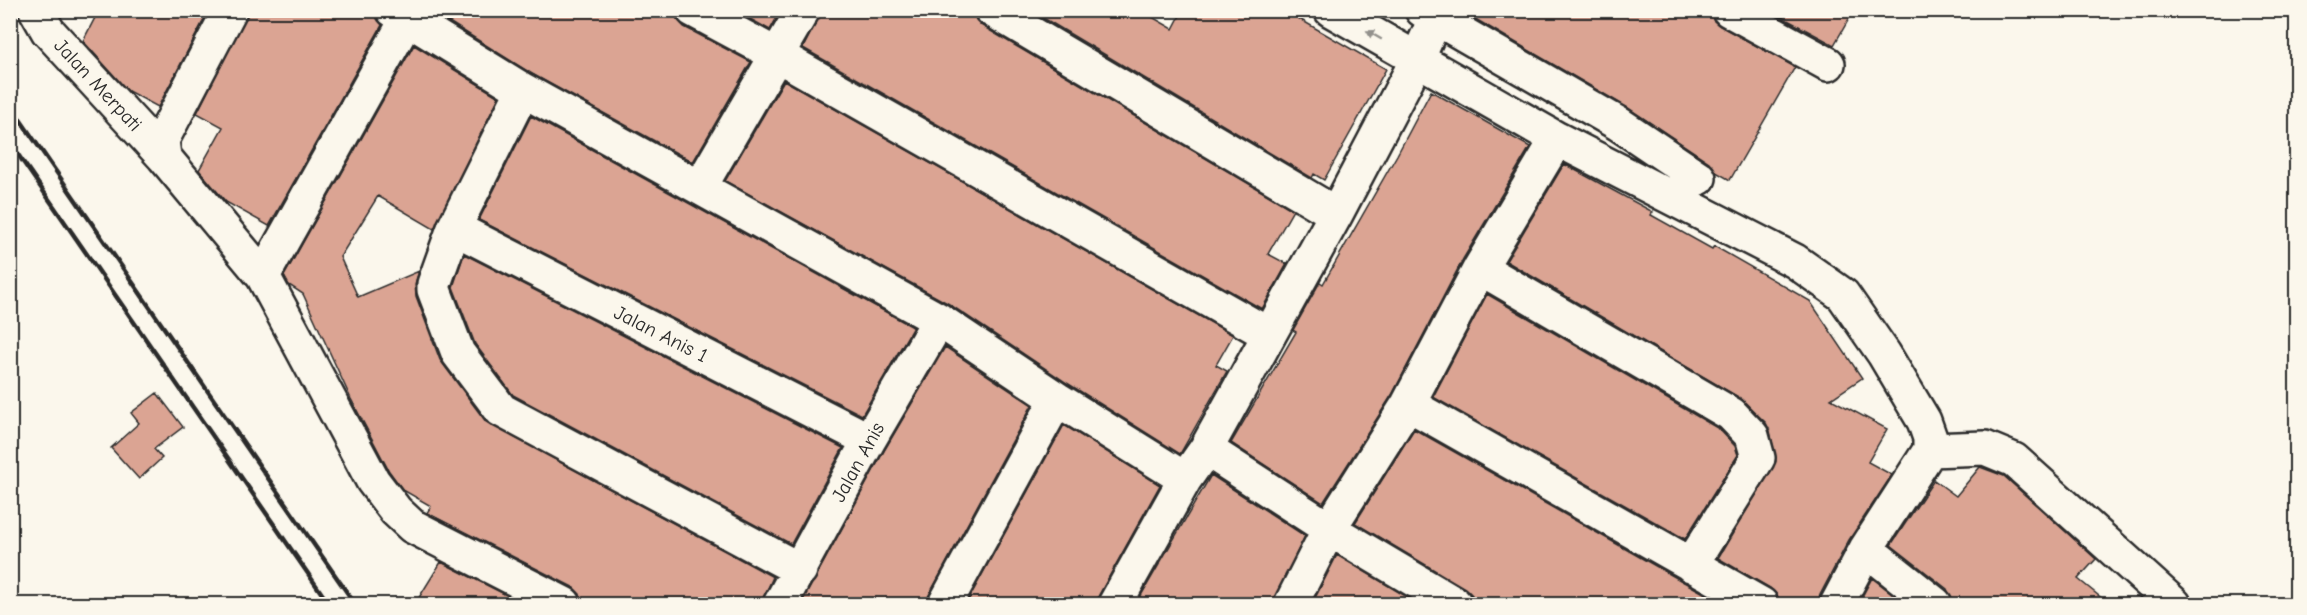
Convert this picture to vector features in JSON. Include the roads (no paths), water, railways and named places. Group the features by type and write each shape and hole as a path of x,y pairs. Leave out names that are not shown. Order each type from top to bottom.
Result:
{"street":[{"path":"164,157 162,140 230,10"},
{"path":"693,10 777,55 1268,334"},
{"path":"700,187 803,10"},
{"path":"992,10 1336,214"},
{"path":"1331,10 1557,139 1795,261 1843,295 1884,354 1924,421 1930,438 1930,450 1866,549 1837,604"},
{"path":"1729,10 1828,64"},
{"path":"1115,604 1185,479 1206,449 1336,214 1417,60 1432,13 1619,124 1699,178"},
{"path":"262,276 400,15 523,90 939,320 1057,399 1185,479"},
{"name":"Jalan Merpati","path":"47,17 262,276 373,481 396,511 412,526 564,604"},
{"path":"523,90 454,228 434,290 458,353 501,410 800,570"},
{"path":"1292,604 1329,529 1408,404 1480,268 1557,139"},
{"name":"Jalan Anis 1","path":"454,228 868,440"},
{"path":"1480,268 1742,423 1756,446 1758,458 1691,565"},
{"name":"Jalan Anis","path":"780,604 868,440 939,320"},
{"path":"945,604 1057,399"},
{"path":"1408,404 1761,604"},
{"path":"1930,450 1985,448 2014,460 2174,604"},
{"path":"1206,449 1329,529 1453,604"},
{"path":"1866,549 1935,604"}],"railway":[{"path":"10,105 355,604"},
{"path":"10,143 329,604"}]}
